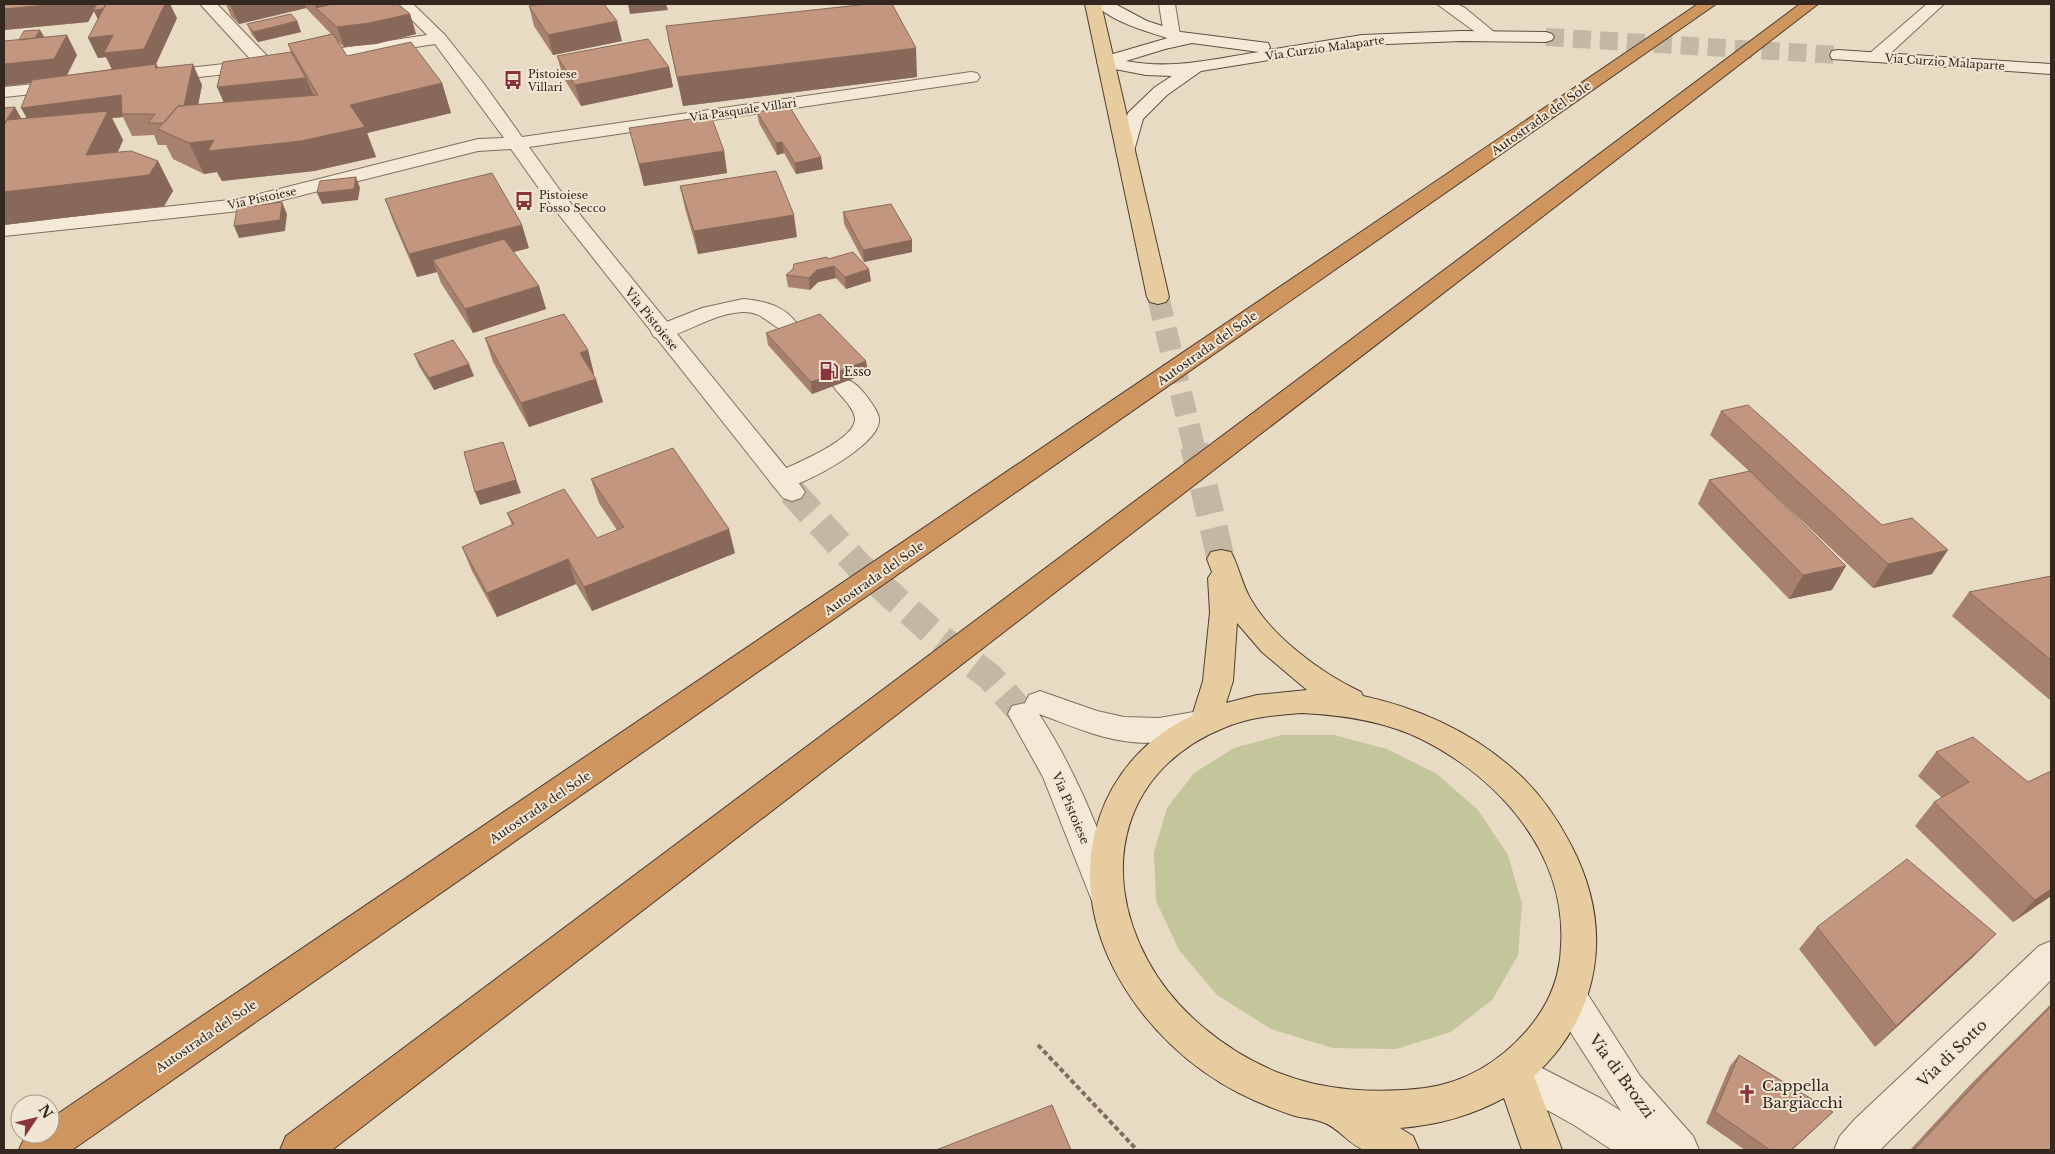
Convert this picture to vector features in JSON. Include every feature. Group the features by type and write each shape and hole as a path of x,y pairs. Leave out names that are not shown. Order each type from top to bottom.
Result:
{"highway":[{"name":"Autostrada del Sole","path":"39,1150 1708,4"},
{"path":"300,1150 1588,170 1810,4"}],"main road":[{"path":"1093,4 1158,297"},
{"path":"1204,722 1219,673 1224,612 1220,557 1239,603 1277,649 1321,684 1348,700 1382,712"},
{"name":"Via Pistoiese","path":"1302,700 1356,706 1382,712 1415,723 1448,739 1477,758 1506,781 1530,807 1550,836 1565,867 1576,900 1581,933 1578,967 1570,999 1547,1038 1513,1071 1475,1093 1432,1106 1385,1111 1335,1107 1294,1097 1253,1080 1217,1058 1183,1033 1156,1004 1135,972 1118,940 1109,907 1105,882 1108,836 1124,795 1136,777 1167,745 1204,722 1251,706 1302,700"},
{"path":"1513,1071 1542,1150"},
{"name":"Via Pistoiese","path":"1335,1107 1399,1150"}],"street":[{"path":"208,4 266,65"},
{"name":"Via Pistoiese","path":"404,4 439,38 478,88 552,193 787,486 863,434 867,422 865,411 845,386"},
{"path":"1104,4 1136,22 1195,41 1298,50"},
{"path":"1167,4 1172,35"},
{"path":"1444,4 1459,11 1491,36"},
{"path":"1876,57 1936,4"},
{"name":"Via Curzio Malaparte","path":"1105,62 1146,70 1172,71 1362,40 1412,37 1546,37"},
{"path":"141,78 266,65 439,38"},
{"path":"1105,62 1163,44 1195,41"},
{"name":"Via Curzio Malaparte","path":"1838,55 2051,69"},
{"name":"Via Curzio Malaparte","path":"1125,151 1134,117 1161,90 1194,68"},
{"name":"Via Pasquale Villari","path":"516,143 971,77"},
{"path":"4,92 82,84"},
{"name":"Via Pistoiese","path":"4,230 239,205 478,145 516,143"},
{"path":"662,332 716,310 739,305 771,311 780,315 787,325"},
{"name":"Via Pistoiese","path":"1109,907 1094,862 1064,788 1036,733 1031,708 1114,728 1172,729 1204,722"},
{"name":"Via di Sotto","path":"1854,1150 1869,1133 2051,957"},
{"name":"Via di Brozzi","path":"1570,999 1627,1089 1679,1150"},
{"path":"1513,1071 1588,1112 1648,1150"}],"path":[{"path":"1038,1045 1137,1150"}],"green space":[{"path":"1282,735 1334,735 1387,749 1437,774 1478,810 1508,855 1522,904 1518,955 1493,999 1451,1032 1396,1049 1332,1048 1271,1029 1217,995 1179,950 1156,901 1154,852 1167,808 1194,773 1234,748"}],"building":[{"path":"4,4 57,4 4,9"},
{"path":"97,4 106,4 103,9 93,10"},
{"path":"106,4 165,4 144,49 104,53 113,35 88,38"},
{"path":"332,4 398,4 410,14 369,23 337,27 316,8"},
{"path":"541,4 604,4 617,21 548,35 529,6"},
{"path":"868,4 892,4 916,48 677,77 666,26"},
{"path":"291,14 297,21 253,32 247,24"},
{"path":"40,30 35,38 19,40 24,31"},
{"path":"333,34 347,56 411,42 442,83 350,105 365,127 301,141 208,151 214,140 189,143 158,129 178,106 318,95 288,44"},
{"path":"67,35 54,59 4,64 4,41"},
{"path":"648,39 669,67 575,85 557,56"},
{"path":"291,52 306,78 217,87 223,62"},
{"path":"156,64 155,68 193,64 184,106 178,106 164,123 148,123 155,114 122,114 121,95 21,108 32,80"},
{"path":"789,106 821,157 795,163 782,142 776,143 757,112"},
{"path":"15,107 4,124 4,108"},
{"path":"108,111 86,155 131,151 158,161 149,175 4,192 4,125 7,120"},
{"path":"711,116 724,151 639,164 629,128"},
{"path":"776,171 794,215 694,231 680,186"},
{"path":"492,173 522,225 409,254 385,199"},
{"path":"356,177 354,189 317,193 320,181"},
{"path":"282,202 280,220 234,226 237,208"},
{"path":"891,204 912,240 863,250 843,212"},
{"path":"504,239 539,286 465,309 433,260"},
{"path":"853,252 869,269 845,277 834,266 817,270 809,278 786,275 793,269 794,264 827,257 828,259"},
{"path":"564,314 588,350 580,353 596,379 521,403 485,338"},
{"path":"820,314 866,361 811,382 766,333"},
{"path":"453,340 469,364 429,378 414,354"},
{"path":"1748,405 1882,525 1912,518 1948,550 1888,564 1721,411"},
{"path":"503,442 516,480 475,492 464,452"},
{"path":"673,448 729,529 584,587 568,559 487,593 462,547 514,524 507,513 564,489 597,538 624,527 591,479"},
{"path":"1750,471 1846,566 1803,575 1709,480"},
{"path":"2051,576 2051,660 1969,592"},
{"path":"1973,737 2028,782 2051,771 2051,889 2035,900 1934,802 1969,782 1936,752"},
{"path":"1907,859 1996,934 1896,1026 1817,927"},
{"path":"2051,1006 2051,1150 1914,1150 1995,1063"},
{"name":"Cappella Bargiacchi","path":"1739,1055 1833,1112 1791,1150 1770,1150 1715,1112"},
{"path":"1052,1105 1071,1150 936,1150"}],"tunnel":[{"path":"1546,37 1838,55"},
{"path":"1158,297 1194,447"},
{"path":"1194,446 1220,555"},
{"path":"792,492 859,566 931,631 990,677 1023,714"}],"place":[{"name":"Pistoiese Villari","path":"513,80"},
{"name":"Pistoiese Fosso Secco","path":"524,201"},
{"name":"Esso","path":"829,371"},
{"name":"Cappella Bargiacchi","path":"1747,1094"}]}
